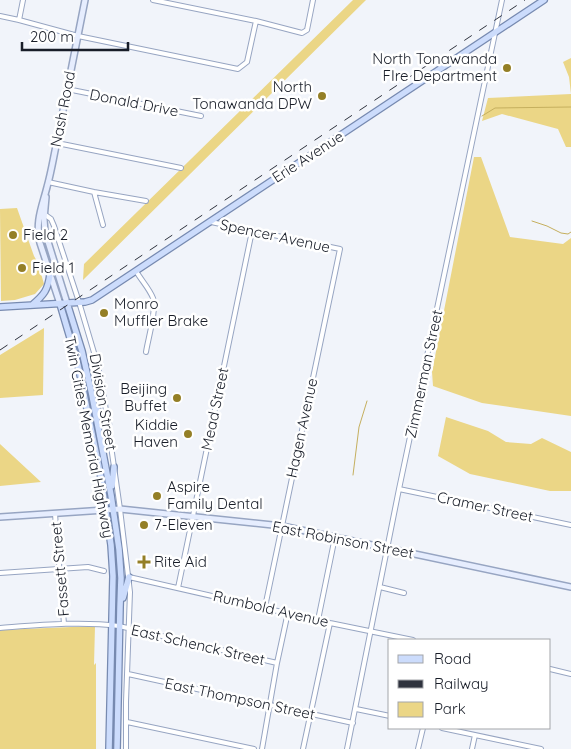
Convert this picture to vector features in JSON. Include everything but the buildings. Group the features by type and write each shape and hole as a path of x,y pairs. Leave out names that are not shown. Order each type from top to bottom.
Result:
{"main road":[{"name":"Erie Avenue","path":"0,307 60,304 92,300 544,0"},
{"path":"32,305 46,291 50,274"},
{"name":"Twin Cities Memorial Highway","path":"67,303 82,351 111,495 117,509 120,578 117,749"},
{"name":"Twin Cities Memorial Highway","path":"60,304 78,366 100,472 113,560 109,749"},
{"path":"94,406 108,424"},
{"path":"111,495 114,467"},
{"path":"120,607 129,576"}],"street":[{"path":"19,20 23,0"},
{"name":"Nash Road","path":"47,189 85,0"},
{"path":"153,0 302,33 308,30 313,0"},
{"name":"Zimmerman Street","path":"347,749 502,0"},
{"path":"0,16 78,36 238,69 247,62 256,22"},
{"name":"Donald Drive","path":"67,90 201,116"},
{"path":"57,144 181,168"},
{"path":"48,182 146,201"},
{"name":"Twin Cities Memorial Highway","path":"47,189 44,214 46,238 67,303"},
{"name":"Twin Cities Memorial Highway","path":"47,189 42,204 38,229 40,243 60,304"},
{"path":"94,192 103,225"},
{"name":"Division Street","path":"44,214 53,222 79,302 102,383 114,467 117,509 129,576 126,749"},
{"name":"Spencer Avenue","path":"211,222 340,250"},
{"name":"Mead Street","path":"178,588 252,230"},
{"name":"Hagen Avenue","path":"265,607 340,250"},
{"path":"136,271 154,302 154,312 146,352"},
{"name":"Cramer Street","path":"400,489 571,525"},
{"name":"East Robinson Street","path":"0,517 117,509 282,526 571,587"},
{"name":"Fassett Street","path":"55,514 64,624"},
{"path":"318,620 336,537"},
{"path":"0,573 88,567 104,570"},
{"name":"Rumbold Avenue","path":"129,576 330,623 409,639"},
{"path":"380,588 404,593"},
{"path":"262,749 288,612"},
{"name":"East Schenck Street","path":"0,628 85,623 112,625 277,664"},
{"path":"303,749 330,623"},
{"path":"551,669 571,674"},
{"name":"East Thompson Street","path":"128,674 353,723"},
{"path":"356,709 388,716"},
{"path":"127,722 254,749"},
{"path":"418,749 423,729"},
{"path":"447,729 541,749"},
{"path":"472,749 475,735"}],"green space":[{"path":"353,0 366,0 83,280 84,264"},
{"path":"571,58 571,94 569,77 563,62"},
{"path":"571,94 571,147 566,147 558,129 502,114 482,121 488,98"},
{"path":"474,157 481,157 510,237 563,244 571,238 571,416 482,403 433,386 432,372"},
{"path":"17,208 44,284 35,294 15,300 1,301 0,209"},
{"path":"44,328 43,395 0,398 0,355"},
{"path":"446,417 488,431 506,442 531,444 542,438 571,452 571,491 550,491 470,474 438,456"},
{"path":"0,444 41,482 0,486"},
{"path":"95,626 96,749 0,749 0,630"}],"waterway":[{"path":"482,116 495,108 571,107"},
{"path":"532,221 561,233 568,234 571,232"},
{"path":"353,475 359,427 367,401"}],"railway":[{"path":"0,350 525,0"}],"place":[{"name":"North Tonawanda FIre Department","path":"507,68"},
{"name":"North Tonawanda DPW","path":"322,96"},
{"name":"Field 2","path":"13,235"},
{"name":"Field 1","path":"22,268"},
{"name":"Monro Muffler Brake","path":"104,313"},
{"name":"Beijing Buffet","path":"177,398"},
{"name":"Kiddie Haven","path":"188,434"},
{"name":"Aspire Family Dental","path":"157,496"},
{"name":"7-Eleven","path":"144,525"},
{"name":"Rite Aid","path":"144,562"}]}
